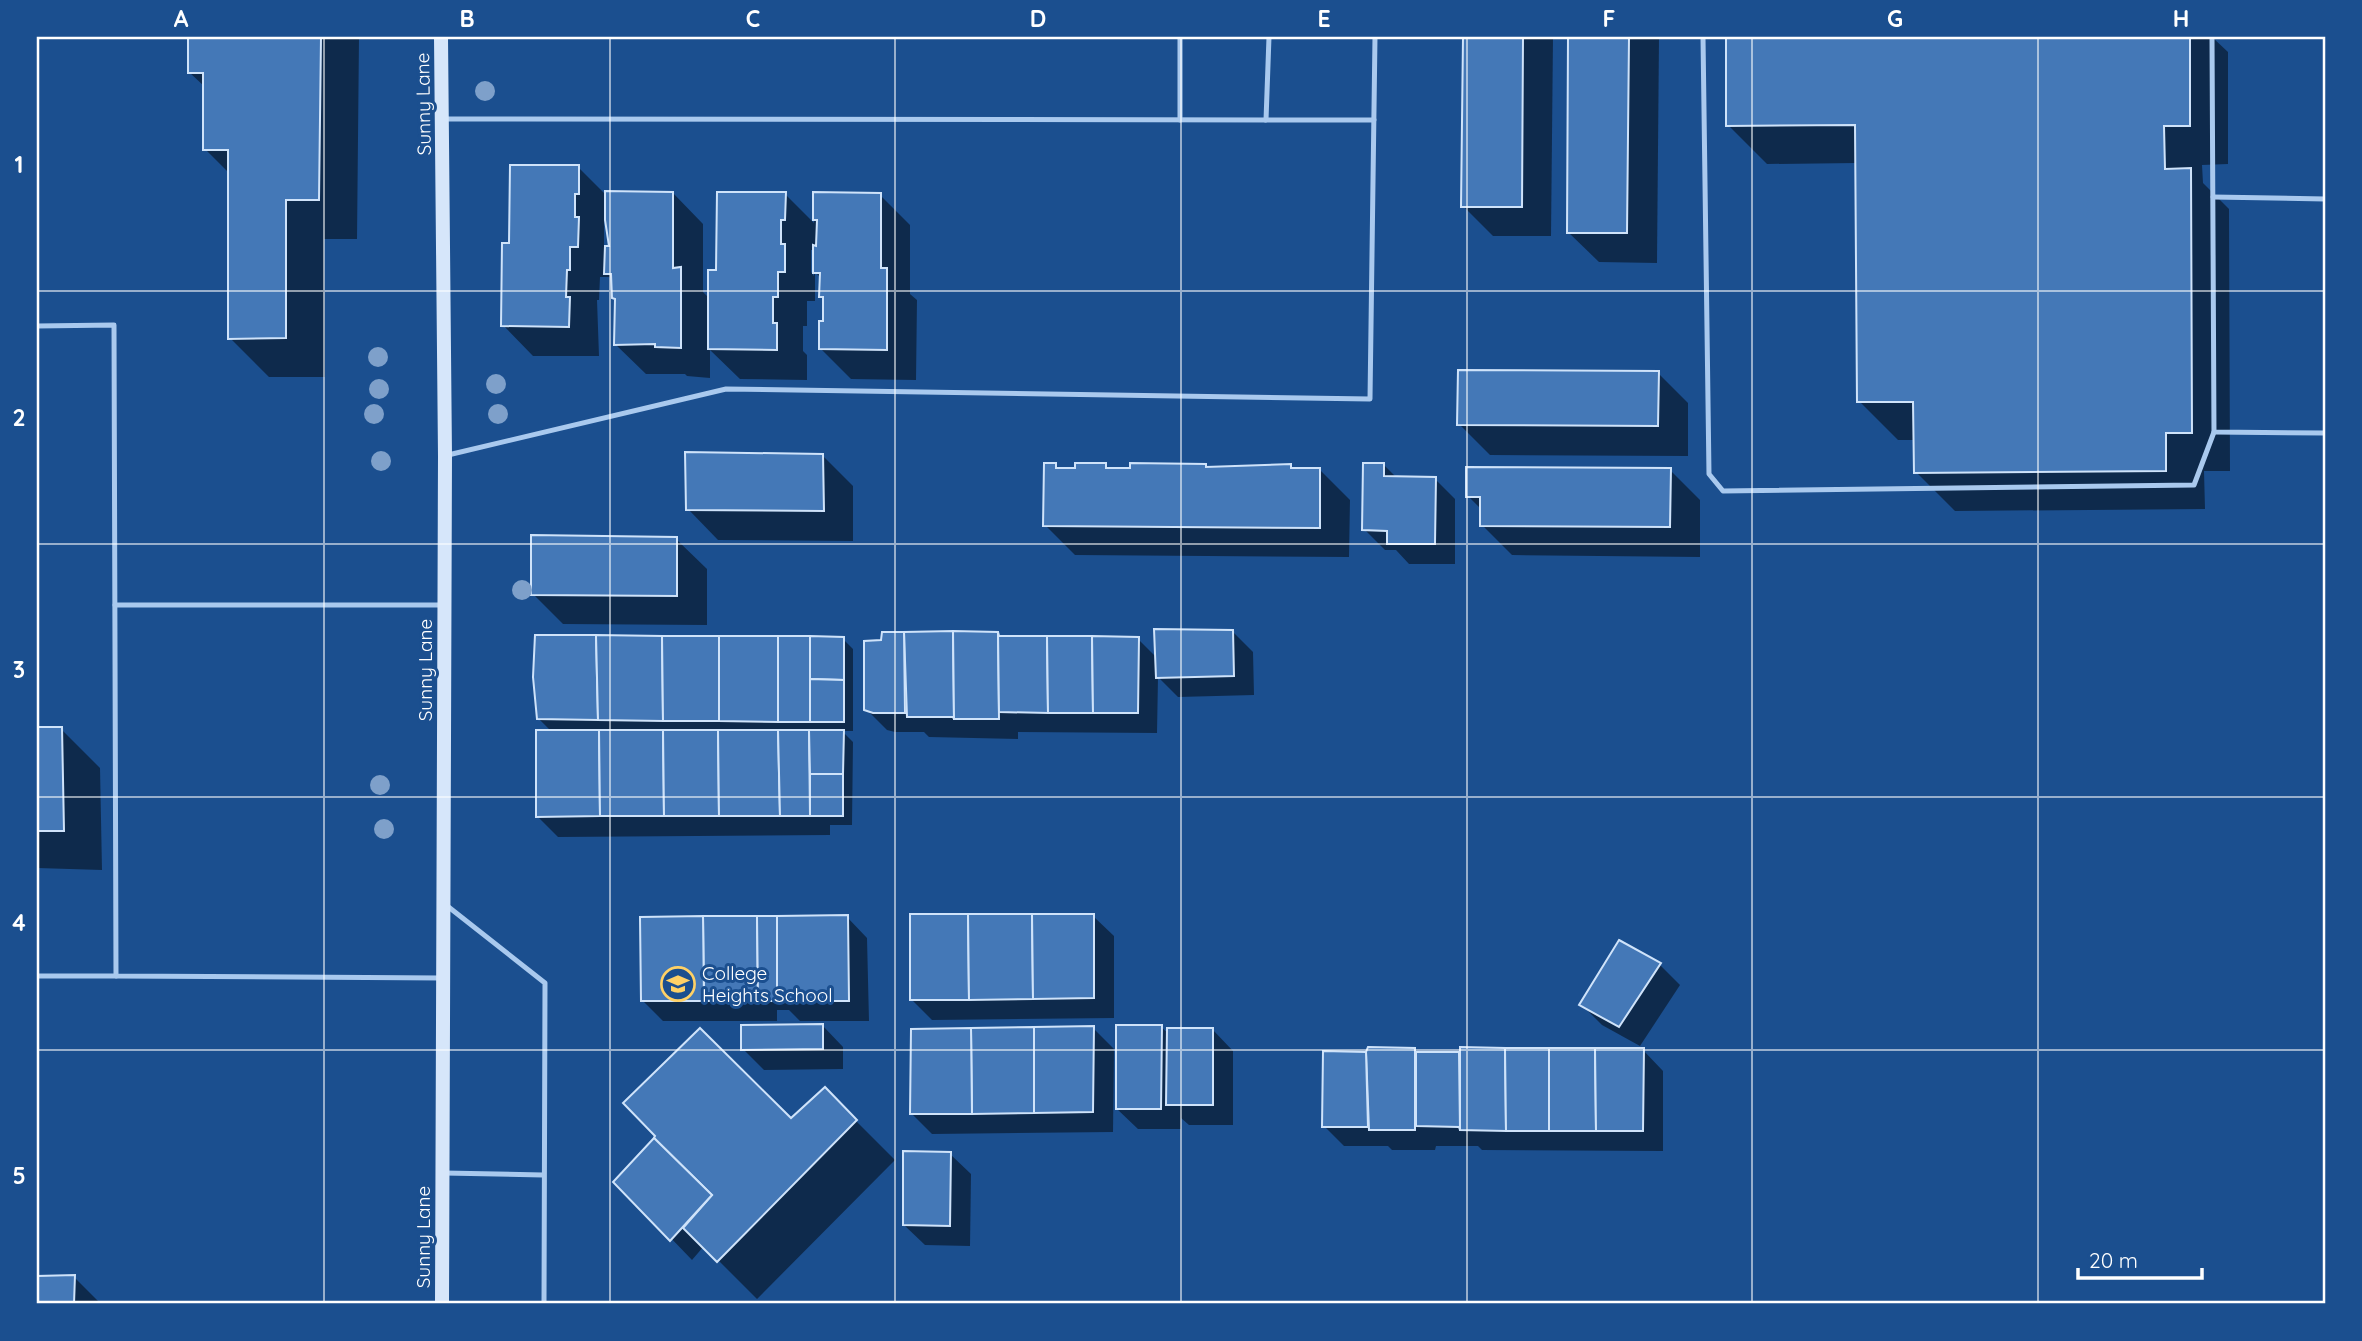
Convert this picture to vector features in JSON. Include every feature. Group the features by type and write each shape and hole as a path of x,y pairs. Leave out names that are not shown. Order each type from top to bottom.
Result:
{"street":[{"name":"Sunny Lane","path":"441,37 445,456 442,1304"}],"lane":[{"path":"1180,37 1180,120"},
{"path":"1266,120 1269,37"},
{"path":"445,456 726,389 1370,399 1375,37"},
{"path":"1703,37 1709,474 1723,491 2194,485 2214,432 2212,37"},
{"path":"442,119 1374,120"},
{"path":"2213,197 2325,199"},
{"path":"37,326 114,325 116,976"},
{"path":"2214,432 2325,433"},
{"path":"115,605 444,605"},
{"path":"443,904 545,983 544,1304"},
{"path":"37,976 443,978"},
{"path":"443,1173 543,1175"}],"building":[{"path":"188,37 321,37 319,200 286,200 286,338 228,339 228,150 203,150 203,73 188,73"},
{"path":"1463,37 1523,37 1522,207 1461,207"},
{"path":"1568,37 1629,37 1627,233 1567,233"},
{"path":"1726,37 2190,37 2190,126 2164,126 2165,169 2191,168 2192,433 2166,433 2166,471 1914,473 1913,402 1857,402 1855,125 1726,126"},
{"path":"510,165 579,165 579,194 575,194 575,217 579,217 578,247 570,247 570,270 567,270 569,327 501,326 502,243 509,243"},
{"path":"605,191 673,192 673,268 681,267 681,348 655,347 655,344 614,345 615,299 612,298 611,274 604,274 605,246 609,246 605,220"},
{"path":"717,192 786,192 785,220 781,220 781,244 785,244 785,272 778,272 778,297 773,297 777,350 708,349 708,270 716,270"},
{"path":"813,192 881,193 881,268 887,268 887,350 819,349 819,321 823,321 823,297 819,297 820,273 813,273 813,245 816,246 817,220 813,220"},
{"path":"1458,370 1659,371 1658,426 1457,425"},
{"path":"685,452 823,454 824,511 686,510"},
{"path":"1044,463 1056,463 1056,468 1075,468 1075,463 1106,463 1106,468 1130,468 1130,463 1206,464 1206,467 1291,464 1291,468 1320,468 1320,528 1043,526"},
{"path":"1363,463 1384,463 1384,476 1436,477 1435,544 1387,544 1387,531 1362,530"},
{"path":"1466,467 1671,468 1670,527 1480,526 1480,497 1466,497"},
{"path":"531,535 677,537 677,596 531,595"},
{"path":"1154,629 1233,630 1234,676 1156,678"},
{"path":"953,631 954,719 907,717 904,632"},
{"path":"953,631 998,632 999,719 954,719"},
{"path":"882,632 904,632 905,713 873,713 864,710 864,641 881,640"},
{"path":"998,632 999,636 1047,636 1048,713 999,712"},
{"path":"535,635 596,635 598,720 537,719 533,677"},
{"path":"596,635 662,636 663,721 598,720"},
{"path":"662,636 719,636 719,721 663,721"},
{"path":"719,636 778,636 778,722 719,721"},
{"path":"778,636 810,636 810,722 778,722"},
{"path":"810,636 844,637 844,680 810,679"},
{"path":"1047,636 1092,636 1093,713 1048,713"},
{"path":"1092,636 1139,637 1138,713 1093,713"},
{"path":"810,679 844,680 844,722 810,722"},
{"path":"37,727 62,727 64,831 37,831"},
{"path":"536,730 599,730 600,816 536,817"},
{"path":"599,730 663,730 664,816 600,816"},
{"path":"663,730 718,730 719,816 664,816"},
{"path":"718,730 778,730 780,816 719,816"},
{"path":"778,730 809,730 810,816 780,816"},
{"path":"809,730 844,730 843,774 810,774"},
{"path":"810,774 843,774 843,816 810,816"},
{"path":"910,914 968,914 969,1000 910,1000"},
{"path":"968,914 1032,914 1033,999 969,1000"},
{"path":"1032,914 1094,914 1094,998 1033,999"},
{"path":"848,915 849,1001 777,1001 777,916"},
{"path":"703,916 757,916 758,1001 704,1001"},
{"path":"703,916 704,1001 641,1001 640,917"},
{"path":"757,916 777,916 777,1001 758,1001"},
{"path":"1619,940 1661,963 1619,1027 1579,1005"},
{"path":"823,1024 823,1049 741,1050 741,1025"},
{"path":"1116,1025 1162,1025 1161,1109 1116,1109"},
{"path":"1094,1026 1093,1112 1034,1113 1034,1027"},
{"path":"1034,1027 1034,1113 972,1114 971,1028"},
{"path":"700,1028 791,1118 825,1087 857,1120 717,1262 683,1228 712,1195 623,1103"},
{"path":"971,1028 972,1114 910,1114 911,1029"},
{"path":"1167,1028 1213,1028 1213,1105 1166,1105"},
{"path":"1368,1047 1415,1048 1415,1130 1369,1130"},
{"path":"1460,1047 1505,1048 1506,1131 1460,1130"},
{"path":"1505,1048 1549,1048 1549,1131 1506,1131"},
{"path":"1549,1048 1595,1048 1596,1131 1549,1131"},
{"path":"1595,1048 1644,1048 1643,1131 1596,1131"},
{"path":"1323,1051 1366,1052 1368,1127 1322,1127"},
{"path":"1416,1052 1459,1052 1460,1130 1459,1127 1416,1126"},
{"path":"654,1138 712,1195 670,1241 613,1182"},
{"path":"903,1151 951,1152 950,1226 903,1225"},
{"path":"75,1275 74,1304 37,1304 37,1276"}],"place":[{"name":"College Heights School","path":"678,984"}]}
